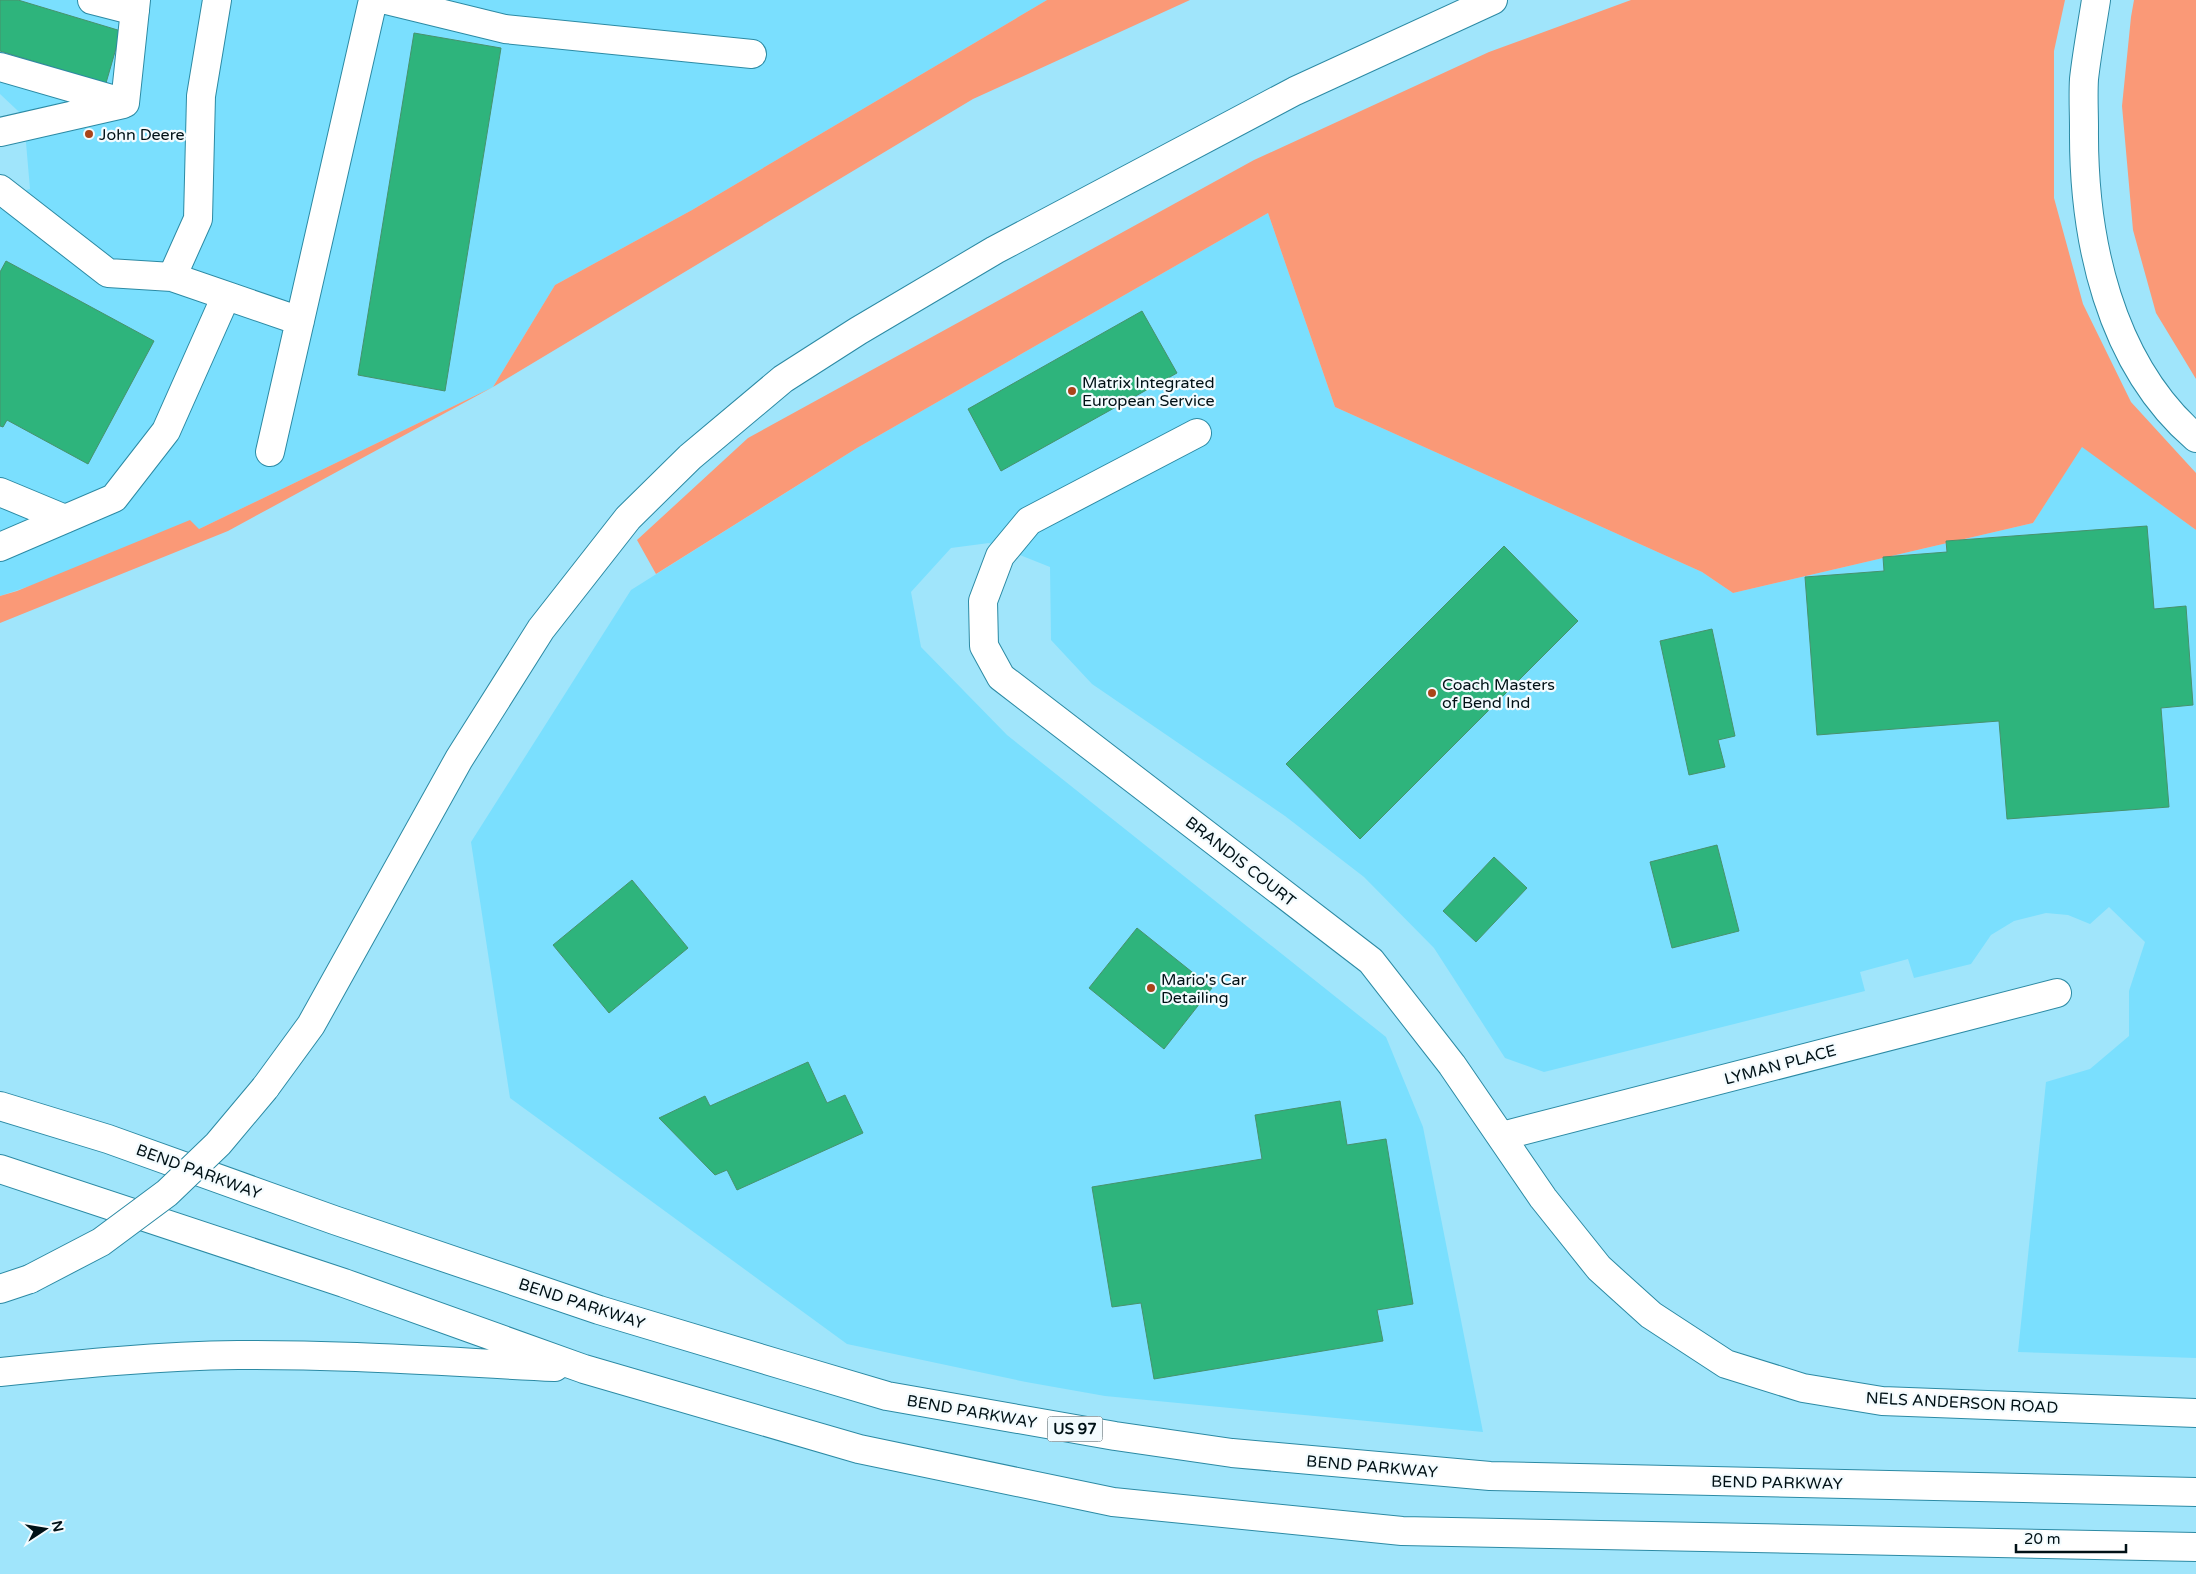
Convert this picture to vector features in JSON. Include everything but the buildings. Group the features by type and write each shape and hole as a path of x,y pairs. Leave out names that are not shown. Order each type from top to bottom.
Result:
{"main road":[{"path":"92,0 136,5 125,103"},
{"path":"172,277 198,219 201,96 217,0"},
{"path":"270,452 373,0"},
{"path":"386,0 505,29 752,54"},
{"path":"0,1289 30,1278 101,1242 166,1193 218,1144 265,1088 311,1025 459,759 541,629 628,518 690,457 783,379 858,331 995,250 1295,91 1493,0"},
{"path":"2096,0 2084,80 2083,168 2091,237 2111,309 2140,371 2176,420 2196,438"},
{"path":"0,67 125,103"},
{"path":"0,132 125,103"},
{"path":"0,190 108,273 172,277 300,321"},
{"path":"0,547 114,498 166,431 226,296"},
{"name":"BRANDIS COURT","path":"1197,433 1028,522 1000,556 983,601 984,646 1001,677 1371,960 1452,1065 1502,1136"},
{"path":"0,492 65,519"},
{"name":"LYMAN PLACE","path":"1502,1136 2057,993"},
{"name":"BEND PARKWAY","path":"0,1106 108,1139 334,1220 599,1310 887,1396 1115,1436 1232,1453 1490,1476 2196,1492"},
{"name":"NELS ANDERSON ROAD","path":"1502,1136 1543,1198 1599,1268 1651,1315 1726,1364 1803,1388 1882,1401 2196,1413"},
{"path":"0,1169 344,1283 584,1369 859,1449 1113,1502 1402,1531 2196,1548"},
{"path":"0,1372 121,1360 237,1355 371,1358 584,1369"}],"shaded area":[{"path":"0,0 1047,0 692,210 555,285 493,387 199,529 0,596 0,197 30,189 25,131 34,126 0,94"},
{"path":"1047,0 1190,0 973,99 493,387 555,285 692,210"},
{"path":"1631,0 2065,0 2054,51 2054,198 2083,304 2131,402 2196,473 2196,530 2082,447 2033,523 1733,593 1702,572 1335,407 1268,213 857,448 656,574 637,540 748,438 1254,160 1489,52"},
{"path":"2134,0 2196,0 2196,379 2156,313 2133,230 2122,106"},
{"path":"1268,213 1335,407 1702,572 1733,593 2033,523 2082,446 2196,530 2196,1358 2018,1352 2046,1082 2090,1069 2129,1036 2129,991 2145,942 2109,907 2090,924 2068,915 2046,913 2014,921 1991,935 1971,964 1914,978 1908,959 1860,972 1865,991 1544,1072 1505,1058 1434,948 1364,877 1285,816 1092,684 1051,640 1050,567 989,543 951,548 911,592 921,647 1007,735 1386,1037 1423,1127 1483,1432 1105,1396 1026,1382 847,1344 510,1098 471,842 631,590 857,448"},
{"path":"493,387 228,531 0,623 0,596 17,591 190,520 199,529"}],"place":[{"name":"John Deere","path":"89,134"},
{"name":"Matrix Integrated European Service","path":"1072,391"},
{"name":"Coach Masters of Bend Ind","path":"1432,693"},
{"name":"Mario's Car Detailing","path":"1151,988"}]}
